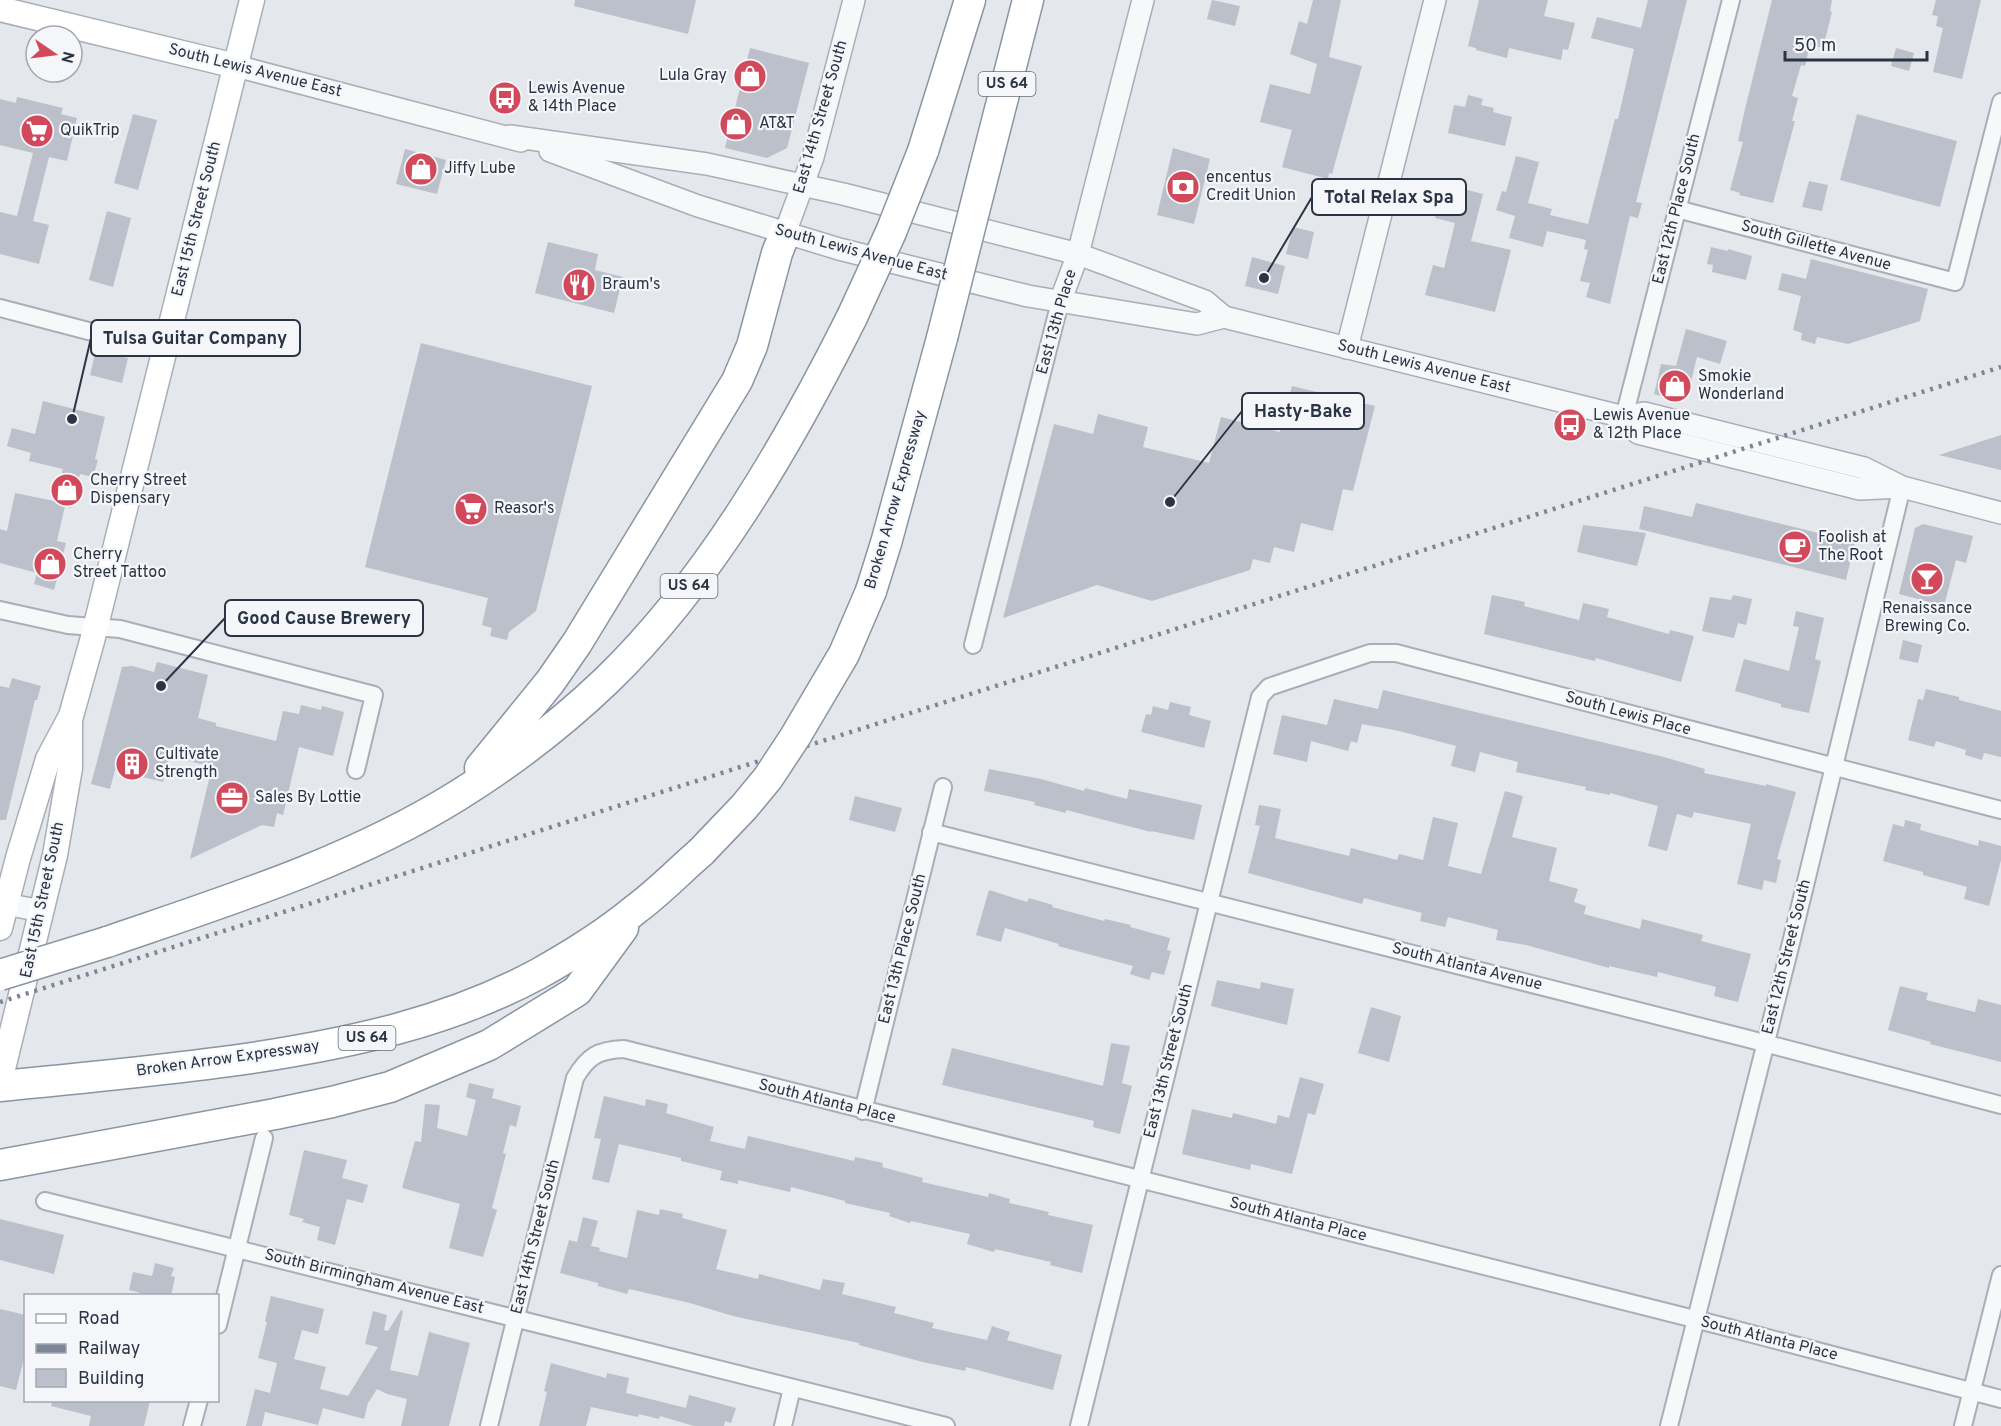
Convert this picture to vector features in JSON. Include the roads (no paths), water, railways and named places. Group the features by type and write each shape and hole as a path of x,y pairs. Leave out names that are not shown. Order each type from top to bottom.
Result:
{"highway":[{"name":"US 64","path":"0,975 225,902 340,857 457,796 512,759 560,722 606,681 682,596 715,550 784,444 821,379 891,232 924,151 970,0"},
{"name":"Broken Arrow Expressway","path":"0,1086 207,1064 310,1049 371,1037 421,1023 474,1003 537,974 594,939 636,910 700,852 744,807 768,778 795,737 844,654 871,591 942,338 1028,0"},
{"path":"457,796 550,682 577,642 737,381 752,346 784,233"},
{"path":"0,1165 275,1114 390,1087 489,1045 577,991 636,910"}],"main road":[{"name":"East 15th Street South","path":"0,928 3,903 48,759 70,716 95,627 252,0"},
{"name":"South Lewis Avenue East","path":"0,9 236,66"},
{"name":"East 15th Street South","path":"0,1081 55,855 70,768 70,716"}],"street":[{"name":"East 14th Street South","path":"784,233 813,157 854,0"},
{"name":"East 13th Place","path":"973,645 1060,302 1078,254 1143,0"},
{"name":"East 12th Place South","path":"1624,417 1731,0"},
{"path":"1347,348 1429,6"},
{"name":"South Lewis Avenue East","path":"236,66 510,136 678,199 784,233 1006,291 1197,324 1224,317"},
{"name":"South Gillette Avenue","path":"1677,209 1955,282 2001,102"},
{"name":"South Lewis Avenue East","path":"510,136 707,164 804,184 1078,254 1205,301 1224,317 1624,417 1638,433 1860,489 1902,487 2001,513"},
{"path":"0,308 165,351"},
{"name":"East 12th Street South","path":"1669,1426 1766,1043 1902,487"},
{"path":"0,610 69,625 120,629 374,695 356,770"},
{"name":"South Lewis Place","path":"1260,697 1269,687 1370,653 1396,653 2001,810"},
{"name":"East 13th Street South","path":"1079,1426 1260,697"},
{"name":"East 13th Place South","path":"863,1111 943,787"},
{"name":"South Atlanta Avenue","path":"931,832 1766,1043 2001,1105"},
{"path":"3,903 42,911"},
{"name":"South Atlanta Place","path":"594,1054 624,1049 2001,1399"},
{"name":"East 14th Street South","path":"489,1426 575,1078 583,1064 594,1054"},
{"path":"219,1321 264,1138"},
{"name":"South Birmingham Avenue East","path":"45,1201 946,1426"},
{"path":"1963,1426 2001,1275"},
{"path":"783,1426 792,1388"},
{"path":"192,1426 198,1402"}],"railway":[{"path":"0,1002 2001,367"}],"place":[{"name":"Lula Gray","path":"750,76"},
{"name":"Lewis Avenue & 14th Place","path":"505,98"},
{"name":"AT&T","path":"736,124"},
{"name":"QuikTrip","path":"37,131"},
{"name":"Jiffy Lube","path":"421,169"},
{"name":"encentus Credit Union","path":"1183,187"},
{"name":"Total Relax Spa","path":"1264,278"},
{"name":"Braum's","path":"579,285"},
{"name":"Smokie Wonderland","path":"1675,386"},
{"name":"Tulsa Guitar Company","path":"72,419"},
{"name":"Lewis Avenue & 12th Place","path":"1570,425"},
{"name":"Cherry Street Dispensary","path":"67,490"},
{"name":"Hasty-Bake","path":"1170,502"},
{"name":"Reasor's","path":"471,509"},
{"name":"Foolish at The Root","path":"1795,547"},
{"name":"Cherry Street Tattoo","path":"50,564"},
{"name":"Renaissance Brewing Co.","path":"1927,579"},
{"name":"Good Cause Brewery","path":"161,686"},
{"name":"Cultivate Strength","path":"132,764"},
{"name":"Sales By Lottie","path":"232,798"}]}
